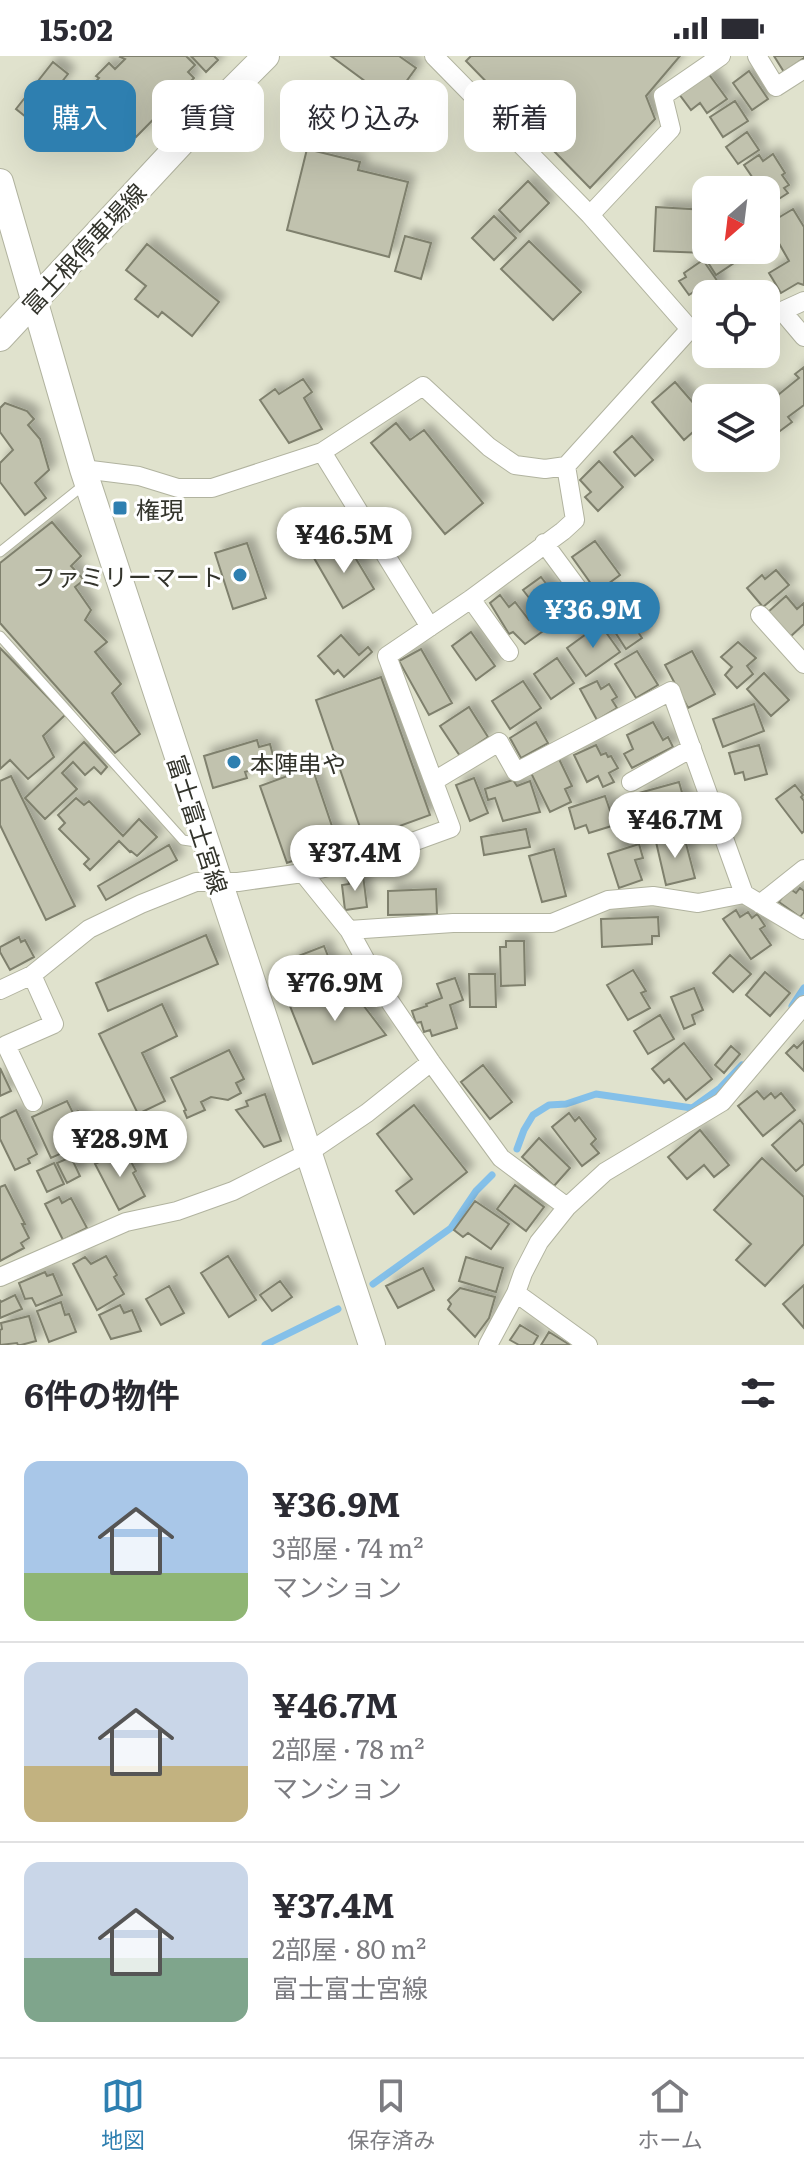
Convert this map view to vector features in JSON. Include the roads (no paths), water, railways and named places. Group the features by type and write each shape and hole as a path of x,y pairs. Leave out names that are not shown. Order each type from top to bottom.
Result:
{"main road":[{"name":"富士根停車場線","path":"0,338 266,56"},
{"name":"富士富士宮線","path":"0,182 85,476 372,1345"}],"street":[{"path":"434,56 692,321"},
{"path":"590,215 671,129 663,96 721,56"},
{"path":"757,56 776,87 804,69"},
{"path":"780,311 804,301"},
{"path":"780,318 804,337"},
{"path":"85,476 139,476 178,488 212,488 322,452 423,386 489,447 515,465 545,469 566,466 692,333"},
{"path":"322,452 430,627"},
{"path":"0,990 32,975 89,929 196,882 238,882 303,873 374,856 451,828 387,656 471,599 575,520 566,466"},
{"path":"544,543 584,597"},
{"path":"471,599 509,652"},
{"path":"760,615 804,664"},
{"path":"434,781 499,742 516,772 671,691 752,899 804,930"},
{"path":"631,782 692,748"},
{"path":"349,930 453,923 552,923 608,900 653,896 698,903 752,899 804,869"},
{"path":"303,873 349,930 382,990 501,1158 567,1207"},
{"path":"32,975 54,1024 6,1045 33,1102"},
{"path":"488,1345 539,1242 567,1207 605,1172 722,1102 804,1005"},
{"path":"0,1277 126,1222 177,1211 233,1191 308,1153 367,1113 431,1062"},
{"path":"516,1293 588,1345"}],"lane":[{"path":"0,552 85,476"},
{"path":"0,636 183,840 207,844"}],"waterway":[{"path":"792,1006 804,988"},
{"path":"517,1149 533,1115 549,1105 566,1104 596,1094 692,1108 720,1088 742,1065"},
{"path":"373,1284 451,1228 476,1191 492,1175"},
{"path":"265,1345 338,1309"}],"place":[{"name":"権現","path":"120,508"},
{"name":"ファミリーマート","path":"240,575"},
{"name":"本陣串や","path":"234,762"}]}
